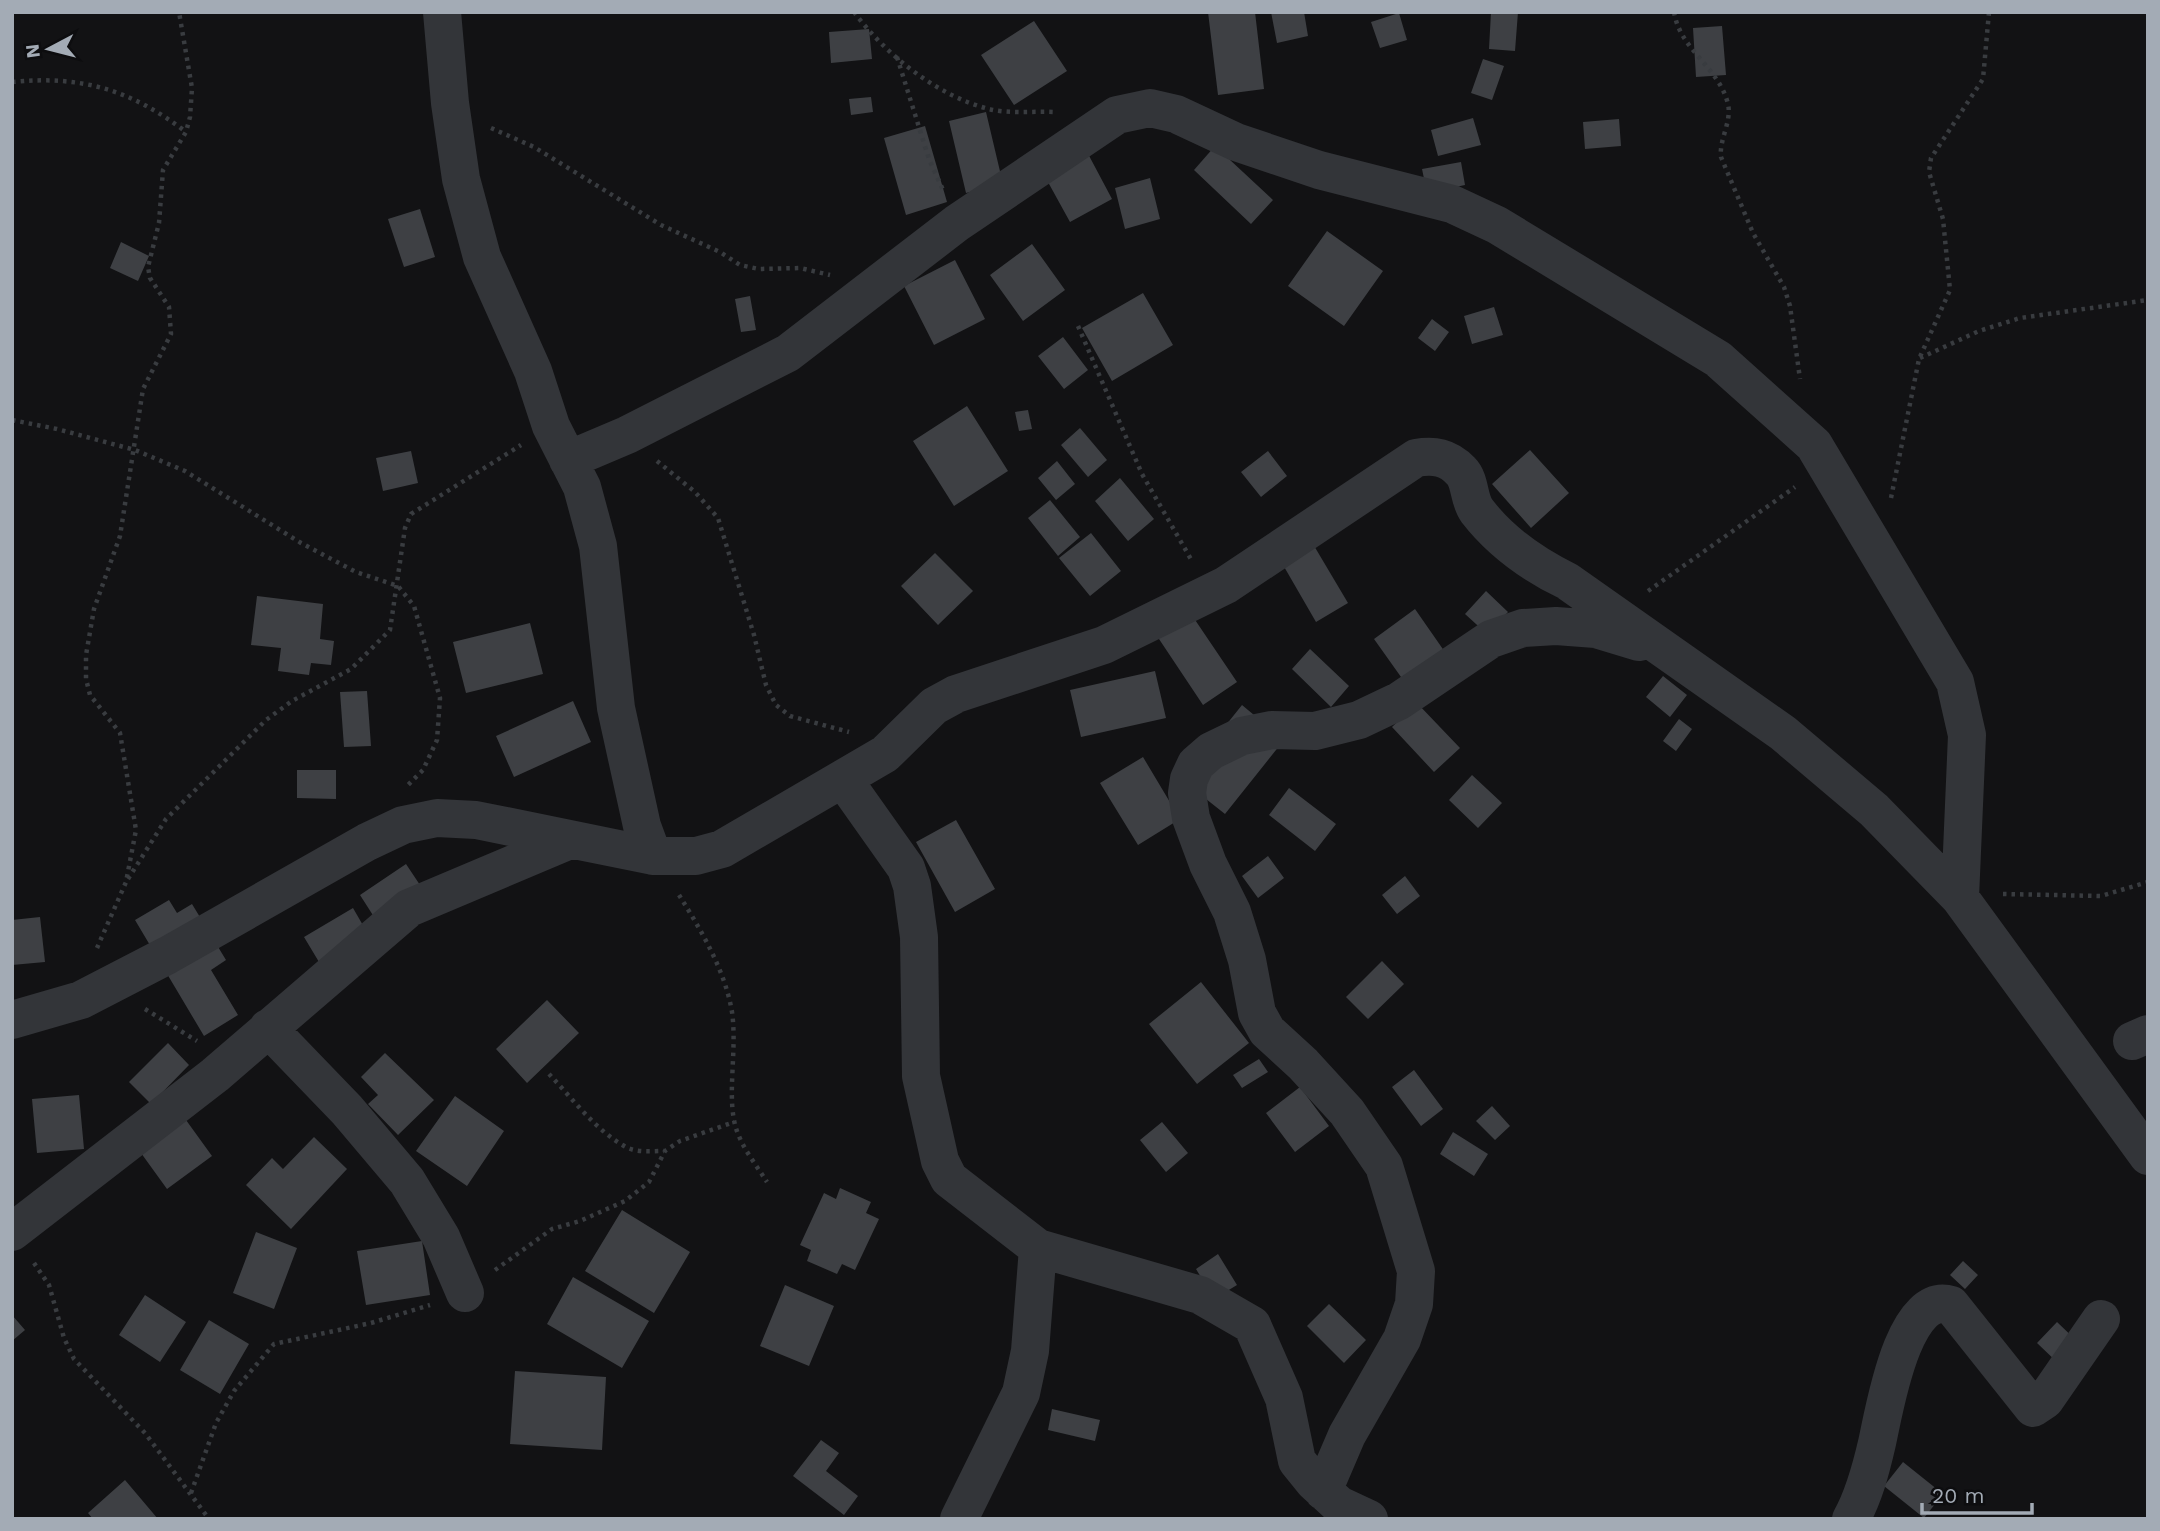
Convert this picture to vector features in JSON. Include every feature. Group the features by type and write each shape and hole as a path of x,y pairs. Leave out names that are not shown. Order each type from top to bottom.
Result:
{"street":[{"path":"439,13 461,179 482,257 493,288 533,371 551,426 582,487 598,546 616,708 642,826 653,856"},
{"path":"568,460 626,435 788,353 957,223 1117,115 1150,108 1176,114 1237,142 1331,174 1452,204 1497,225 1718,359 1814,445 1955,682 1967,735 1960,894"},
{"path":"12,1020 73,1003 168,955 264,898 403,825 437,818 476,820 653,856 696,856 722,849 885,754 934,706 956,694 1104,645 1210,592 1416,458 1433,455 1447,460 1462,472 1469,497 1477,511 1515,550 1617,615 1783,733 1874,810 1960,894 2148,1156"},
{"path":"1341,1508 1347,1436 1402,1339 1414,1304 1416,1271 1384,1166 1347,1112 1303,1064 1267,1031 1257,1013 1247,960 1232,912 1208,864 1191,818 1187,793 1189,779 1196,764 1211,751 1242,737 1272,730 1315,731 1359,720 1399,701 1491,639 1523,628 1556,626 1595,629 1668,650"},
{"path":"843,779 906,868 912,886 919,937 921,1076 940,1161 957,1187 1038,1248 1199,1295 1252,1325 1283,1398 1297,1461 1341,1508"},
{"path":"18,1244 410,908 570,840"},
{"path":"268,1028 347,1110 407,1181 441,1237 465,1293"},
{"path":"959,1519 1021,1393 1030,1351 1038,1248"},
{"path":"1851,1519 1860,1502 1877,1444 1885,1395 1899,1355 1918,1320 1932,1305 1942,1302 1951,1305 2033,1408 2045,1400 2101,1319"}],"path":[{"path":"126,882 136,830 120,733 90,695 86,679 86,655 94,609 120,536 143,389 172,334 169,307 150,278 148,267 159,223 163,170 186,132 192,88 179,12"},
{"path":"854,12 897,57 945,91 990,109 1058,112"},
{"path":"1674,12 1676,27 1717,79 1728,107 1720,146 1721,157 1753,233 1784,287 1790,306 1801,383"},
{"path":"1879,554 1919,359 1950,290 1944,219 1929,172 1931,158 1983,79 1989,12"},
{"path":"897,57 929,159 957,223"},
{"path":"12,82 59,80 89,83 156,109 186,132"},
{"path":"450,103 500,133 534,147 661,225 720,252 740,265 760,269 800,268 871,288"},
{"path":"1919,359 1979,331 2020,318 2148,300"},
{"path":"1078,326 1142,474 1210,592"},
{"path":"12,420 135,450 185,471 301,543 345,566 398,586 414,606 440,698 437,740 423,770 405,788"},
{"path":"73,1003 126,882 166,819 266,720 292,701 351,669 390,630 405,528 411,514 551,426"},
{"path":"626,435 695,492 718,519 754,635 766,685 776,705 790,716 859,734 909,731"},
{"path":"1617,615 1751,515 1827,466"},
{"path":"653,856 714,956 732,1010 736,1057 734,1122 746,1150 767,1182"},
{"path":"1960,894 2101,896 2148,882"},
{"path":"141,1008 151,1011 229,1063"},
{"path":"549,1074 607,1133 626,1147 638,1151 665,1151"},
{"path":"191,1493 216,1423 228,1402 274,1344 371,1323 465,1293 552,1228 609,1210 633,1195 649,1182 665,1151 680,1141 734,1122"},
{"path":"18,1244 46,1279 64,1338 74,1359 145,1433 209,1519"}],"building":[{"path":"1208,12 1255,12 1264,89 1218,95"},
{"path":"1271,12 1304,12 1308,36 1277,43"},
{"path":"1491,12 1518,12 1515,51 1489,49"},
{"path":"1399,13 1407,40 1380,48 1371,22"},
{"path":"1034,21 1067,71 1014,105 981,55"},
{"path":"1722,26 1726,75 1696,77 1693,28"},
{"path":"869,29 872,59 831,63 829,32"},
{"path":"1483,59 1504,66 1492,100 1471,93"},
{"path":"871,97 873,112 851,115 849,99"},
{"path":"986,112 1003,184 966,193 949,121"},
{"path":"1473,118 1481,145 1438,156 1431,130"},
{"path":"1619,119 1621,146 1585,149 1583,122"},
{"path":"925,126 947,202 906,215 884,138"},
{"path":"1215,146 1273,200 1251,224 1194,170"},
{"path":"1086,150 1112,199 1070,222 1043,173"},
{"path":"1461,162 1465,185 1427,193 1422,169"},
{"path":"1150,178 1160,219 1125,229 1115,188"},
{"path":"420,209 435,257 404,267 388,219"},
{"path":"1327,231 1383,271 1344,326 1288,286"},
{"path":"121,242 149,256 138,281 110,268"},
{"path":"1032,244 1065,290 1023,321 990,275"},
{"path":"955,260 985,319 934,345 904,286"},
{"path":"1143,293 1173,345 1112,381 1082,328"},
{"path":"750,296 756,330 741,332 735,299"},
{"path":"1494,307 1503,335 1472,344 1464,316"},
{"path":"1432,319 1449,332 1435,351 1418,338"},
{"path":"1063,337 1088,370 1064,389 1038,356"},
{"path":"967,406 1008,471 954,506 913,441"},
{"path":"1028,410 1032,429 1019,431 1015,412"},
{"path":"1080,428 1107,460 1088,477 1061,445"},
{"path":"1530,450 1569,493 1531,528 1492,484"},
{"path":"411,451 418,483 383,491 376,458"},
{"path":"1268,451 1287,476 1261,497 1241,472"},
{"path":"1057,461 1075,484 1056,500 1038,478"},
{"path":"1120,478 1154,519 1128,541 1095,501"},
{"path":"1050,500 1080,537 1058,556 1028,518"},
{"path":"1091,533 1121,571 1090,596 1059,558"},
{"path":"1310,539 1348,603 1316,622 1279,558"},
{"path":"935,553 973,591 938,625 901,586"},
{"path":"1486,591 1508,612 1487,634 1465,614"},
{"path":"257,596 323,604 320,639 334,641 331,665 311,663 309,675 278,671 281,648 251,645"},
{"path":"1185,605 1237,682 1203,705 1151,627"},
{"path":"1415,609 1447,655 1406,684 1374,639"},
{"path":"530,623 543,674 466,693 453,642"},
{"path":"1310,649 1349,686 1331,707 1292,669"},
{"path":"1155,671 1166,718 1081,737 1070,690"},
{"path":"1663,676 1687,695 1670,717 1646,697"},
{"path":"367,691 371,746 344,747 340,692"},
{"path":"573,701 591,742 514,777 496,736"},
{"path":"1417,703 1460,748 1434,772 1392,727"},
{"path":"1242,705 1284,740 1225,814 1182,780"},
{"path":"1679,719 1692,729 1676,751 1663,741"},
{"path":"1143,757 1180,819 1138,845 1100,783"},
{"path":"297,770 336,770 336,799 297,798"},
{"path":"1472,775 1502,803 1478,828 1449,800"},
{"path":"1289,788 1336,824 1315,851 1269,815"},
{"path":"956,820 995,889 955,912 916,842"},
{"path":"1268,856 1284,878 1258,898 1242,876"},
{"path":"406,864 422,888 376,920 360,895"},
{"path":"1405,876 1420,896 1397,914 1382,895"},
{"path":"169,900 177,913 192,904 226,960 211,970 238,1015 204,1036 135,920"},
{"path":"353,908 368,934 319,962 304,937"},
{"path":"40,917 45,962 12,965 12,920"},
{"path":"1382,961 1404,984 1368,1019 1346,997"},
{"path":"1201,982 1249,1043 1197,1084 1149,1024"},
{"path":"547,1000 579,1033 527,1083 496,1049"},
{"path":"168,1043 189,1065 151,1104 129,1082"},
{"path":"385,1053 434,1100 398,1135 368,1104 378,1095 361,1077"},
{"path":"1259,1059 1268,1072 1242,1088 1233,1075"},
{"path":"1414,1070 1443,1109 1421,1126 1392,1087"},
{"path":"1300,1087 1329,1126 1295,1152 1266,1113"},
{"path":"79,1095 84,1149 37,1153 32,1099"},
{"path":"455,1096 504,1131 467,1186 416,1151"},
{"path":"1492,1106 1510,1126 1495,1140 1476,1121"},
{"path":"186,1120 212,1156 167,1189 141,1153"},
{"path":"1162,1122 1188,1153 1166,1172 1140,1140"},
{"path":"1453,1132 1488,1154 1474,1176 1440,1154"},
{"path":"314,1137 347,1169 291,1229 246,1185 272,1158 283,1169"},
{"path":"840,1188 871,1202 866,1213 879,1219 855,1270 842,1264 837,1274 807,1261 811,1250 800,1245 824,1193 836,1199"},
{"path":"622,1210 690,1252 654,1313 585,1271"},
{"path":"256,1232 297,1248 274,1309 233,1293"},
{"path":"422,1241 430,1295 366,1305 357,1251"},
{"path":"1218,1254 1237,1285 1214,1299 1196,1269"},
{"path":"1963,1261 1978,1275 1965,1289 1950,1275"},
{"path":"573,1277 649,1321 622,1368 547,1324"},
{"path":"785,1285 834,1306 809,1366 760,1346"},
{"path":"145,1295 186,1322 160,1362 119,1335"},
{"path":"1329,1304 1366,1340 1344,1363 1307,1326"},
{"path":"12,1315 25,1330 12,1341"},
{"path":"209,1320 249,1344 220,1394 180,1370"},
{"path":"2057,1322 2080,1344 2060,1365 2037,1343"},
{"path":"515,1371 606,1377 602,1450 510,1444"},
{"path":"1052,1409 1100,1420 1095,1441 1048,1430"},
{"path":"821,1440 839,1453 826,1471 858,1496 844,1515 793,1476"},
{"path":"1903,1462 1943,1494 1924,1518 1884,1486"},
{"path":"125,1480 158,1519 93,1519 88,1513"}]}
